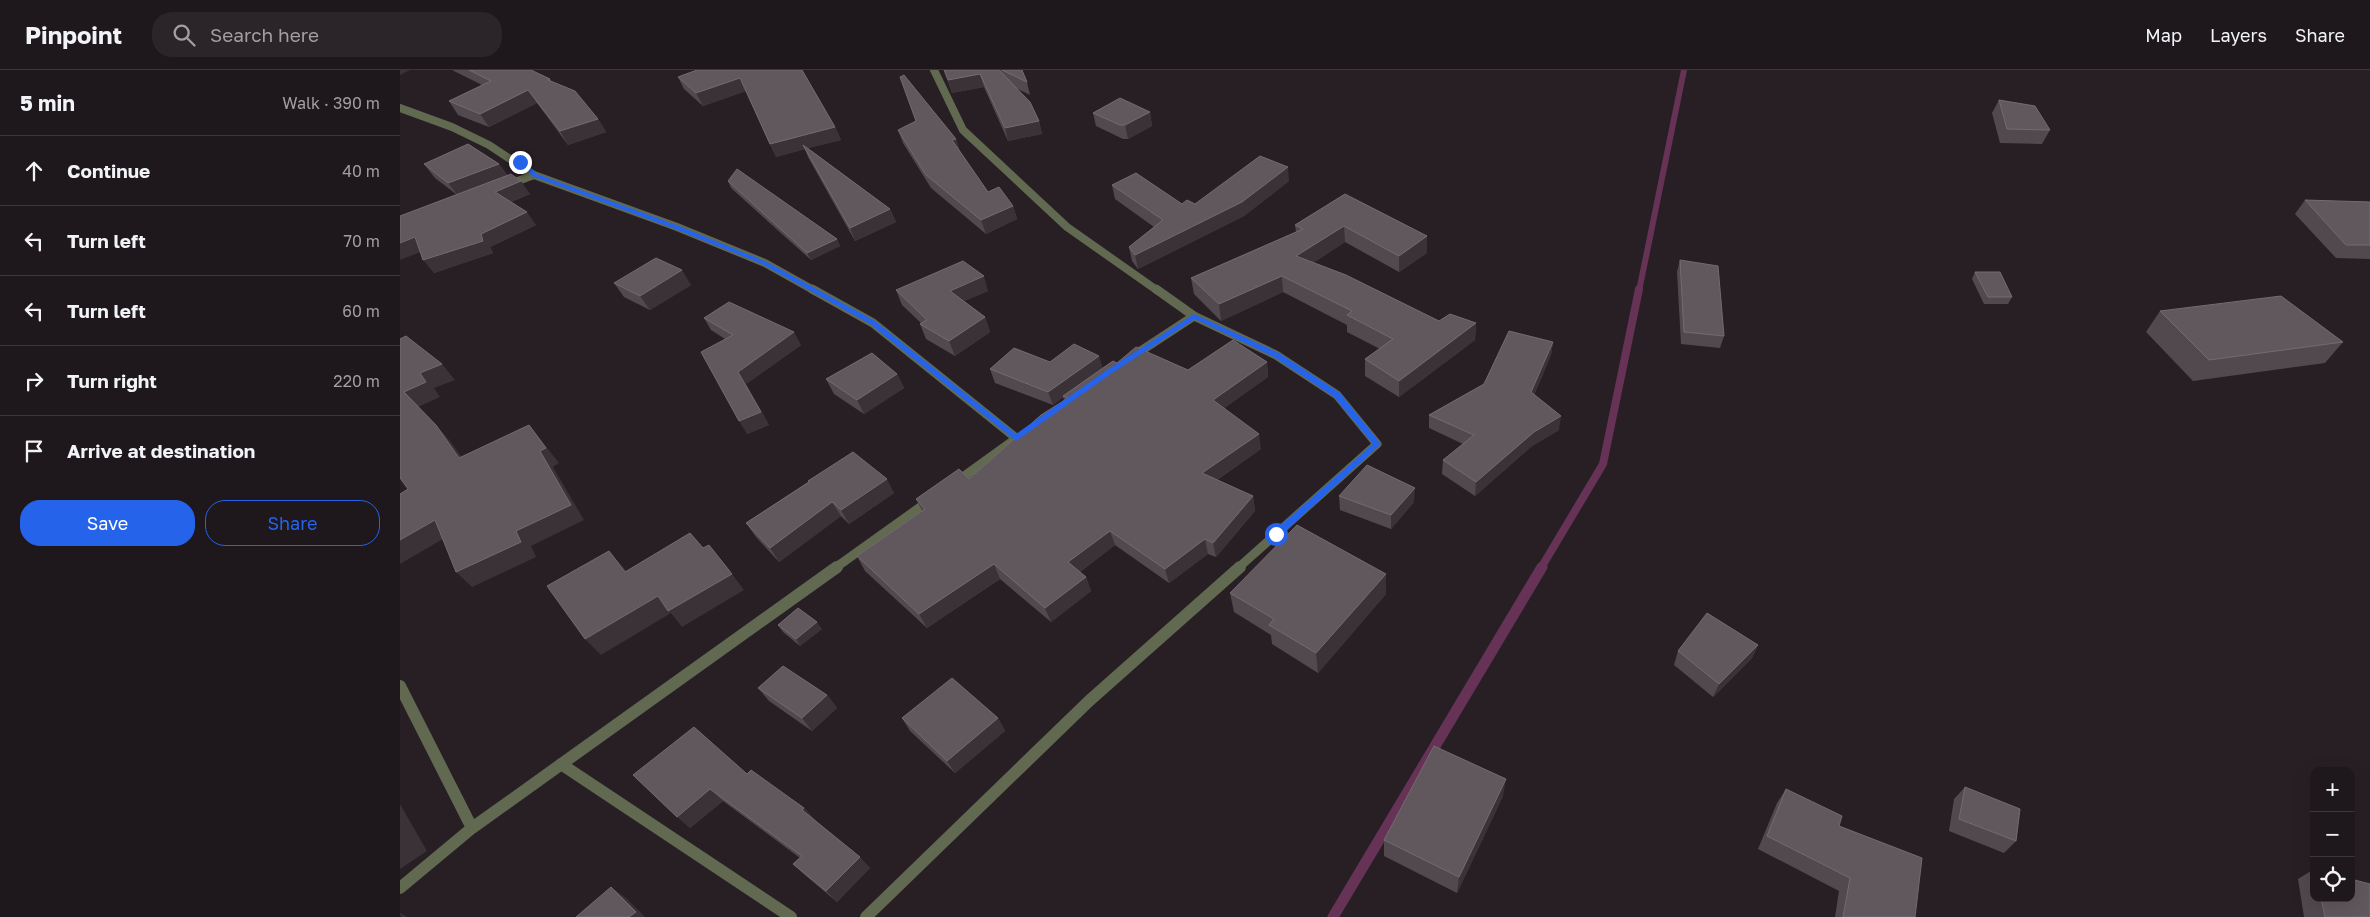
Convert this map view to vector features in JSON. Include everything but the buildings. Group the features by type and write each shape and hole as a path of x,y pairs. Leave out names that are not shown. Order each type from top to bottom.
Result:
{"street":[{"path":"866,917 1089,701 1377,444 1337,395 1276,355 1194,316 1067,227 963,130 934,70"},
{"path":"400,108 427,116 520,162 534,175 677,227 765,263 873,323 1020,436 472,828 400,888"},
{"path":"498,188 534,175"},
{"path":"1125,362 1194,316"},
{"path":"400,686 472,828"},
{"path":"561,764 791,917"}],"waterway":[{"path":"1639,291 1684,70"},
{"path":"1541,568 1603,464 1639,289"},
{"path":"1333,917 1542,567"}],"route":[{"path":"520,162 534,175 677,227 765,263 873,323 1016,438 1194,316 1276,355 1337,395 1377,444 1276,534"}]}
